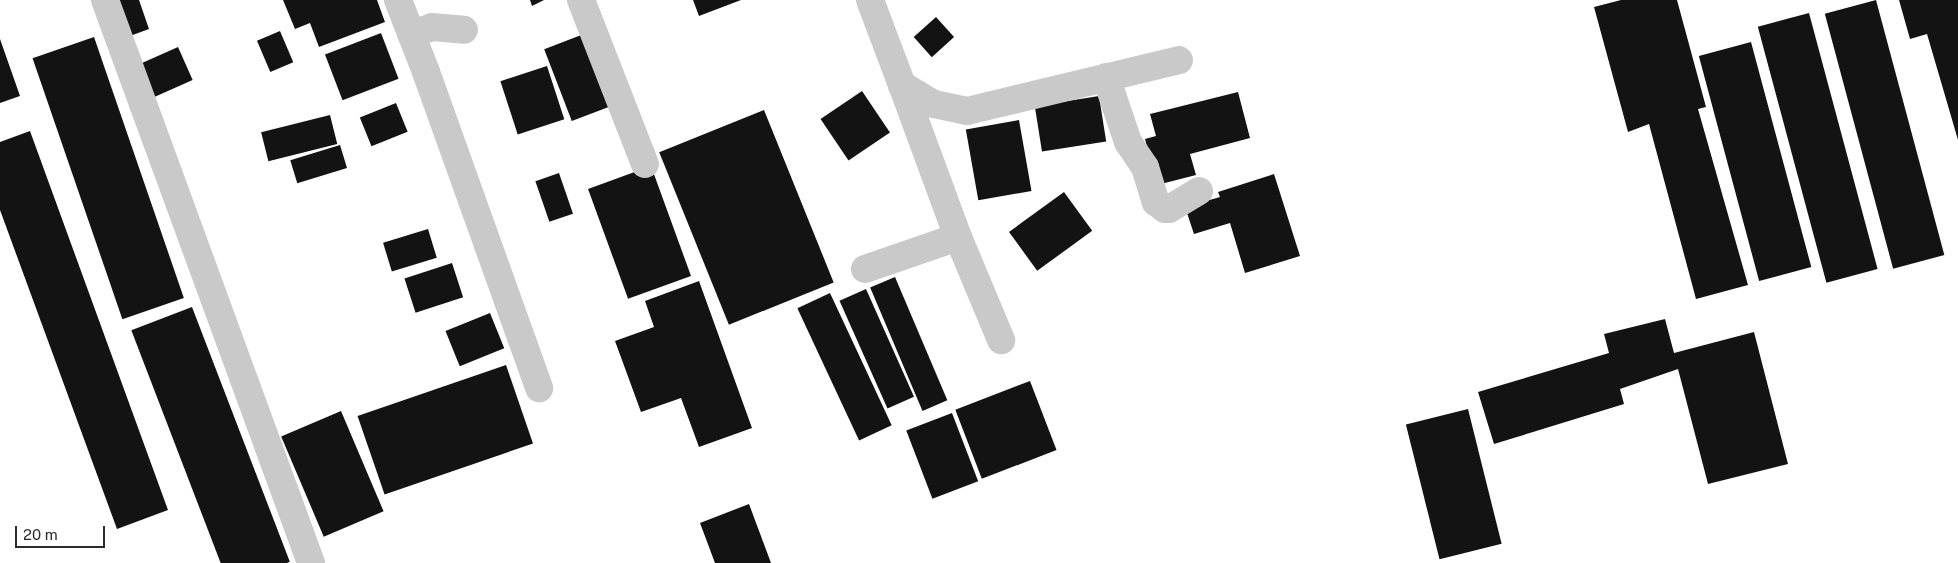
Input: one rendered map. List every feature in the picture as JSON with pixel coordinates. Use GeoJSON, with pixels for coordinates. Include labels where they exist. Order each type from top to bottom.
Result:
{"type":"FeatureCollection","features":[{"type":"Feature","properties":{"kind":"street"},"geometry":{"type":"LineString","coordinates":[[105,0],[311,563]]}},
{"type":"Feature","properties":{"kind":"street"},"geometry":{"type":"LineString","coordinates":[[398,0],[539,388]]}},
{"type":"Feature","properties":{"kind":"street"},"geometry":{"type":"LineString","coordinates":[[581,0],[645,164]]}},
{"type":"Feature","properties":{"kind":"street"},"geometry":{"type":"LineString","coordinates":[[870,0],[958,237],[1001,340]]}},
{"type":"Feature","properties":{"kind":"street"},"geometry":{"type":"LineString","coordinates":[[411,34],[432,27],[464,30]]}},
{"type":"Feature","properties":{"kind":"street"},"geometry":{"type":"LineString","coordinates":[[902,85],[934,104],[967,111],[1179,60]]}},
{"type":"Feature","properties":{"kind":"street"},"geometry":{"type":"LineString","coordinates":[[1106,78],[1128,142],[1145,167],[1156,202],[1165,209],[1170,209],[1198,191]]}},
{"type":"Feature","properties":{"kind":"street"},"geometry":{"type":"LineString","coordinates":[[866,269],[958,237]]}},
{"type":"Feature","properties":{"kind":"building"},"geometry":{"type":"Polygon","coordinates":[[[118,0],[139,0],[149,29],[130,36],[118,0]]]}},
{"type":"Feature","properties":{"kind":"building"},"geometry":{"type":"Polygon","coordinates":[[[283,0],[377,0],[385,22],[319,47],[310,23],[295,29],[283,0]]]}},
{"type":"Feature","properties":{"kind":"building"},"geometry":{"type":"Polygon","coordinates":[[[530,0],[544,0],[532,6],[530,0]]]}},
{"type":"Feature","properties":{"kind":"building"},"geometry":{"type":"Polygon","coordinates":[[[693,0],[741,0],[699,16],[693,0]]]}},
{"type":"Feature","properties":{"kind":"building"},"geometry":{"type":"Polygon","coordinates":[[[1621,0],[1677,0],[1706,107],[1698,109],[1748,285],[1696,299],[1649,124],[1628,132],[1594,7],[1621,0]]]}},
{"type":"Feature","properties":{"kind":"building"},"geometry":{"type":"Polygon","coordinates":[[[1876,0],[1944,255],[1893,269],[1825,14],[1876,0]]]}},
{"type":"Feature","properties":{"kind":"building"},"geometry":{"type":"Polygon","coordinates":[[[1899,0],[1958,0],[1958,140],[1927,34],[1910,39],[1899,0]]]}},
{"type":"Feature","properties":{"kind":"building"},"geometry":{"type":"Polygon","coordinates":[[[1809,13],[1878,269],[1826,283],[1758,27],[1809,13]]]}},
{"type":"Feature","properties":{"kind":"building"},"geometry":{"type":"Polygon","coordinates":[[[936,17],[954,37],[932,57],[914,37],[936,17]]]}},
{"type":"Feature","properties":{"kind":"building"},"geometry":{"type":"Polygon","coordinates":[[[280,31],[293,62],[270,72],[257,41],[280,31]]]}},
{"type":"Feature","properties":{"kind":"building"},"geometry":{"type":"Polygon","coordinates":[[[589,32],[617,104],[572,121],[544,49],[589,32]]]}},
{"type":"Feature","properties":{"kind":"building"},"geometry":{"type":"Polygon","coordinates":[[[381,33],[399,79],[343,100],[325,55],[381,33]]]}},
{"type":"Feature","properties":{"kind":"building"},"geometry":{"type":"Polygon","coordinates":[[[94,37],[184,298],[122,319],[33,58],[94,37]]]}},
{"type":"Feature","properties":{"kind":"building"},"geometry":{"type":"Polygon","coordinates":[[[0,39],[20,96],[0,103],[0,39]]]}},
{"type":"Feature","properties":{"kind":"building"},"geometry":{"type":"Polygon","coordinates":[[[1751,42],[1811,267],[1759,281],[1699,56],[1751,42]]]}},
{"type":"Feature","properties":{"kind":"building"},"geometry":{"type":"Polygon","coordinates":[[[178,47],[193,80],[149,99],[134,67],[178,47]]]}},
{"type":"Feature","properties":{"kind":"building"},"geometry":{"type":"Polygon","coordinates":[[[547,66],[564,119],[518,134],[500,81],[547,66]]]}},
{"type":"Feature","properties":{"kind":"building"},"geometry":{"type":"Polygon","coordinates":[[[862,91],[890,132],[849,160],[821,119],[862,91]]]}},
{"type":"Feature","properties":{"kind":"building"},"geometry":{"type":"Polygon","coordinates":[[[1238,92],[1250,138],[1190,154],[1196,175],[1157,185],[1145,139],[1156,136],[1150,114],[1238,92]]]}},
{"type":"Feature","properties":{"kind":"building"},"geometry":{"type":"Polygon","coordinates":[[[1099,96],[1106,141],[1042,152],[1035,106],[1099,96]]]}},
{"type":"Feature","properties":{"kind":"building"},"geometry":{"type":"Polygon","coordinates":[[[396,103],[408,132],[371,146],[360,118],[396,103]]]}},
{"type":"Feature","properties":{"kind":"building"},"geometry":{"type":"Polygon","coordinates":[[[764,110],[834,282],[729,325],[659,152],[764,110]]]}},
{"type":"Feature","properties":{"kind":"building"},"geometry":{"type":"Polygon","coordinates":[[[330,115],[337,144],[268,161],[261,132],[330,115]]]}},
{"type":"Feature","properties":{"kind":"building"},"geometry":{"type":"Polygon","coordinates":[[[1019,120],[1032,191],[978,200],[966,129],[1019,120]]]}},
{"type":"Feature","properties":{"kind":"building"},"geometry":{"type":"Polygon","coordinates":[[[30,131],[168,510],[117,529],[0,210],[0,142],[30,131]]]}},
{"type":"Feature","properties":{"kind":"building"},"geometry":{"type":"Polygon","coordinates":[[[340,145],[347,168],[297,183],[290,160],[340,145]]]}},
{"type":"Feature","properties":{"kind":"building"},"geometry":{"type":"Polygon","coordinates":[[[651,166],[691,276],[628,299],[588,189],[651,166]]]}},
{"type":"Feature","properties":{"kind":"building"},"geometry":{"type":"Polygon","coordinates":[[[559,173],[573,214],[549,222],[535,181],[559,173]]]}},
{"type":"Feature","properties":{"kind":"building"},"geometry":{"type":"Polygon","coordinates":[[[1274,174],[1300,256],[1245,273],[1230,223],[1194,234],[1185,207],[1220,197],[1218,192],[1274,174]]]}},
{"type":"Feature","properties":{"kind":"building"},"geometry":{"type":"Polygon","coordinates":[[[1064,192],[1092,231],[1037,271],[1009,232],[1064,192]]]}},
{"type":"Feature","properties":{"kind":"building"},"geometry":{"type":"Polygon","coordinates":[[[428,229],[437,258],[392,271],[383,243],[428,229]]]}},
{"type":"Feature","properties":{"kind":"building"},"geometry":{"type":"Polygon","coordinates":[[[452,263],[463,297],[416,313],[404,278],[452,263]]]}},
{"type":"Feature","properties":{"kind":"building"},"geometry":{"type":"Polygon","coordinates":[[[895,277],[947,400],[923,411],[870,288],[895,277]]]}},
{"type":"Feature","properties":{"kind":"building"},"geometry":{"type":"Polygon","coordinates":[[[699,281],[752,428],[699,447],[681,398],[641,412],[615,341],[654,327],[645,301],[699,281]]]}},
{"type":"Feature","properties":{"kind":"building"},"geometry":{"type":"Polygon","coordinates":[[[866,289],[914,397],[888,409],[840,301],[866,289]]]}},
{"type":"Feature","properties":{"kind":"building"},"geometry":{"type":"Polygon","coordinates":[[[830,293],[892,425],[859,441],[797,308],[830,293]]]}},
{"type":"Feature","properties":{"kind":"building"},"geometry":{"type":"Polygon","coordinates":[[[192,307],[290,562],[221,563],[131,330],[192,307]]]}},
{"type":"Feature","properties":{"kind":"building"},"geometry":{"type":"Polygon","coordinates":[[[490,313],[504,348],[460,366],[445,331],[490,313]]]}},
{"type":"Feature","properties":{"kind":"building"},"geometry":{"type":"Polygon","coordinates":[[[1665,319],[1674,353],[1754,332],[1788,464],[1708,484],[1678,369],[1620,389],[1624,404],[1494,444],[1478,392],[1609,353],[1604,334],[1665,319]]]}},
{"type":"Feature","properties":{"kind":"building"},"geometry":{"type":"Polygon","coordinates":[[[506,365],[533,443],[385,495],[358,416],[506,365]]]}},
{"type":"Feature","properties":{"kind":"building"},"geometry":{"type":"Polygon","coordinates":[[[1030,381],[1057,450],[982,479],[955,410],[1030,381]]]}},
{"type":"Feature","properties":{"kind":"building"},"geometry":{"type":"Polygon","coordinates":[[[1468,409],[1502,544],[1440,559],[1406,424],[1468,409]]]}},
{"type":"Feature","properties":{"kind":"building"},"geometry":{"type":"Polygon","coordinates":[[[341,411],[384,511],[324,537],[281,436],[341,411]]]}},
{"type":"Feature","properties":{"kind":"building"},"geometry":{"type":"Polygon","coordinates":[[[952,413],[978,481],[932,499],[906,431],[952,413]]]}},
{"type":"Feature","properties":{"kind":"building"},"geometry":{"type":"Polygon","coordinates":[[[749,504],[771,563],[715,563],[700,523],[749,504]]]}}]}
